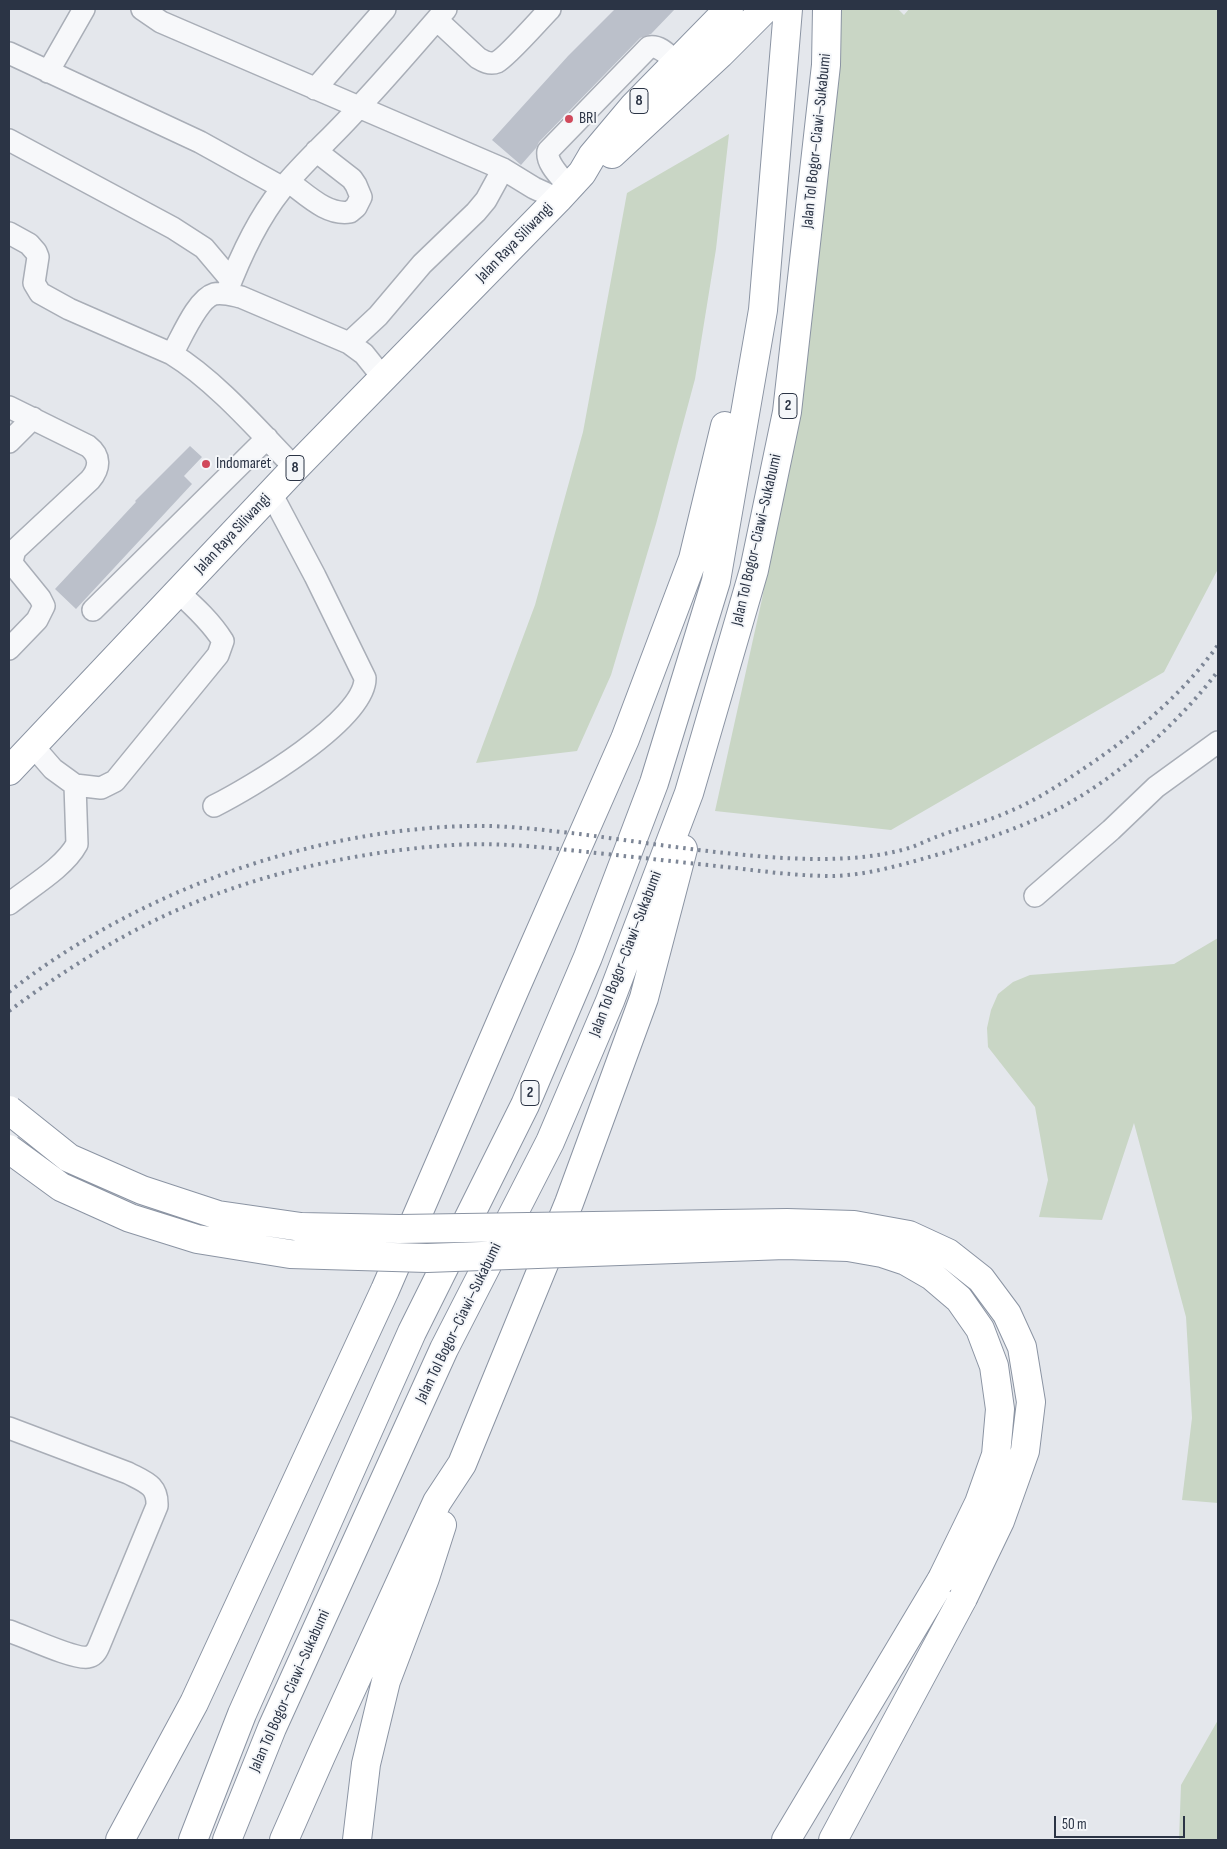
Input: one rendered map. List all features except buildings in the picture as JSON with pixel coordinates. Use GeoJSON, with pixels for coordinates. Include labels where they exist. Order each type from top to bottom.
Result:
{"type":"FeatureCollection","features":[{"type":"Feature","properties":{"kind":"highway","name":"Jalan Raya Siliwangi"},"geometry":{"type":"LineString","coordinates":[[570,186],[632,136],[711,45],[729,9]]}},
{"type":"Feature","properties":{"kind":"highway","name":"Jalan Raya Siliwangi"},"geometry":{"type":"LineString","coordinates":[[10,772],[271,493],[570,186],[615,128],[676,62],[711,45],[765,9]]}},
{"type":"Feature","properties":{"kind":"highway","name":"Jalan Tol Bogor–Ciawi–Sukabumi"},"geometry":{"type":"LineString","coordinates":[[193,1840],[242,1714],[408,1341],[525,1105],[588,957],[651,792],[716,581],[763,310],[788,9]]}},
{"type":"Feature","properties":{"kind":"highway","name":"Jalan Tol Bogor–Ciawi–Sukabumi"},"geometry":{"type":"LineString","coordinates":[[227,1840],[272,1728],[444,1349],[550,1142],[610,1001],[689,793],[754,570],[787,412],[826,65],[827,9]]}},
{"type":"Feature","properties":{"kind":"highway"},"geometry":{"type":"LineString","coordinates":[[126,1834],[194,1704],[385,1290],[625,739],[693,559],[728,413],[737,352],[744,334],[763,310]]}},
{"type":"Feature","properties":{"kind":"highway"},"geometry":{"type":"LineString","coordinates":[[358,1840],[366,1764],[386,1682],[425,1578],[458,1482],[462,1464],[569,1203],[644,998],[684,846],[689,793]]}},
{"type":"Feature","properties":{"kind":"highway"},"geometry":{"type":"LineString","coordinates":[[9,1110],[69,1158],[142,1190],[218,1215],[320,1228],[399,1229],[788,1223],[854,1225],[909,1235],[948,1253],[981,1280],[1007,1314],[1022,1347],[1031,1402],[1025,1451],[1000,1521],[963,1598],[833,1840]]}},
{"type":"Feature","properties":{"kind":"highway"},"geometry":{"type":"LineString","coordinates":[[9,1149],[61,1188],[130,1218],[197,1239],[290,1254],[426,1258],[785,1245],[848,1247],[882,1253],[906,1261],[932,1276],[959,1300],[980,1329],[994,1366],[1000,1409],[996,1455],[978,1503],[942,1579],[786,1840]]}},
{"type":"Feature","properties":{"kind":"highway"},"geometry":{"type":"LineString","coordinates":[[284,1840],[437,1502],[462,1464]]}},
{"type":"Feature","properties":{"kind":"street"},"geometry":{"type":"LineString","coordinates":[[48,72],[84,9]]}},
{"type":"Feature","properties":{"kind":"street"},"geometry":{"type":"LineString","coordinates":[[315,89],[385,9]]}},
{"type":"Feature","properties":{"kind":"street"},"geometry":{"type":"LineString","coordinates":[[172,354],[195,312],[206,298],[228,287],[258,224],[286,185],[316,151],[359,108],[441,14],[478,58],[491,63],[497,62],[506,55],[550,9]]}},
{"type":"Feature","properties":{"kind":"street"},"geometry":{"type":"LineString","coordinates":[[150,11],[161,22],[503,169],[534,188],[570,186]]}},
{"type":"Feature","properties":{"kind":"street"},"geometry":{"type":"LineString","coordinates":[[570,186],[550,164],[548,151],[649,47],[660,48],[676,62]]}},
{"type":"Feature","properties":{"kind":"street"},"geometry":{"type":"LineString","coordinates":[[9,53],[206,145],[335,212],[350,212],[356,207],[361,197],[356,185],[316,151]]}},
{"type":"Feature","properties":{"kind":"street"},"geometry":{"type":"LineString","coordinates":[[9,140],[173,228],[204,248],[228,287],[241,297],[349,343],[364,354],[384,378]]}},
{"type":"Feature","properties":{"kind":"street"},"geometry":{"type":"LineString","coordinates":[[349,343],[378,316],[422,264],[476,212],[486,200],[503,169]]}},
{"type":"Feature","properties":{"kind":"street"},"geometry":{"type":"LineString","coordinates":[[9,233],[29,244],[36,252],[38,257],[34,283],[40,293],[69,309],[172,354],[193,368],[295,468]]}},
{"type":"Feature","properties":{"kind":"street"},"geometry":{"type":"LineString","coordinates":[[9,407],[88,446],[96,454],[98,464],[95,475],[15,550],[12,562],[14,566],[40,598],[44,606],[37,620],[9,649]]}},
{"type":"Feature","properties":{"kind":"street"},"geometry":{"type":"LineString","coordinates":[[9,442],[33,418]]}},
{"type":"Feature","properties":{"kind":"street"},"geometry":{"type":"LineString","coordinates":[[93,610],[266,438]]}},
{"type":"Feature","properties":{"kind":"street"},"geometry":{"type":"LineString","coordinates":[[214,806],[286,762],[335,727],[354,706],[365,684],[364,678],[316,576],[271,493]]}},
{"type":"Feature","properties":{"kind":"street"},"geometry":{"type":"LineString","coordinates":[[33,746],[53,769],[75,785],[101,788],[115,781],[218,655],[222,641],[216,630],[178,592]]}},
{"type":"Feature","properties":{"kind":"street"},"geometry":{"type":"LineString","coordinates":[[1035,896],[1111,830],[1156,787],[1218,742]]}},
{"type":"Feature","properties":{"kind":"street"},"geometry":{"type":"LineString","coordinates":[[9,904],[73,852],[77,844],[75,785]]}},
{"type":"Feature","properties":{"kind":"street"},"geometry":{"type":"LineString","coordinates":[[9,1428],[128,1473],[142,1480],[155,1490],[157,1500],[157,1506],[99,1646],[93,1656],[88,1658],[76,1656],[9,1631]]}},
{"type":"Feature","properties":{"kind":"green space"},"geometry":{"type":"Polygon","coordinates":[[[839,9],[898,9],[904,15],[909,9],[1218,9],[1218,569],[1164,672],[891,830],[715,811],[762,599],[793,428],[822,231],[837,69],[839,9]]]}},
{"type":"Feature","properties":{"kind":"green space"},"geometry":{"type":"Polygon","coordinates":[[[729,134],[716,249],[695,379],[656,524],[611,675],[577,751],[476,763],[535,605],[583,432],[627,193],[729,134]]]}},
{"type":"Feature","properties":{"kind":"green space"},"geometry":{"type":"Polygon","coordinates":[[[1218,938],[1218,1503],[1182,1500],[1192,1418],[1186,1317],[1134,1123],[1102,1220],[1039,1217],[1048,1180],[1035,1107],[988,1047],[987,1028],[991,1010],[998,994],[1013,982],[1030,975],[1174,964],[1218,938]]]}},
{"type":"Feature","properties":{"kind":"green space"},"geometry":{"type":"Polygon","coordinates":[[[1218,1720],[1218,1840],[1179,1840],[1181,1785],[1218,1720]]]}},
{"type":"Feature","properties":{"kind":"railway"},"geometry":{"type":"LineString","coordinates":[[9,992],[58,957],[111,925],[167,897],[225,873],[285,854],[346,840],[407,830],[468,826],[510,827],[708,851],[784,858],[863,857],[909,848],[1018,808],[1074,775],[1121,742],[1156,713],[1189,681],[1218,645]]}},
{"type":"Feature","properties":{"kind":"railway"},"geometry":{"type":"LineString","coordinates":[[9,1011],[93,954],[138,929],[184,907],[216,894],[282,873],[384,852],[453,845],[507,845],[561,849],[784,874],[833,876],[875,871],[916,861],[1017,827],[1046,815],[1082,796],[1146,748],[1185,710],[1218,671]]}},
{"type":"Feature","properties":{"kind":"place","name":"BRI"},"geometry":{"type":"Point","coordinates":[569,119]}},
{"type":"Feature","properties":{"kind":"place","name":"Indomaret"},"geometry":{"type":"Point","coordinates":[206,464]}}]}
